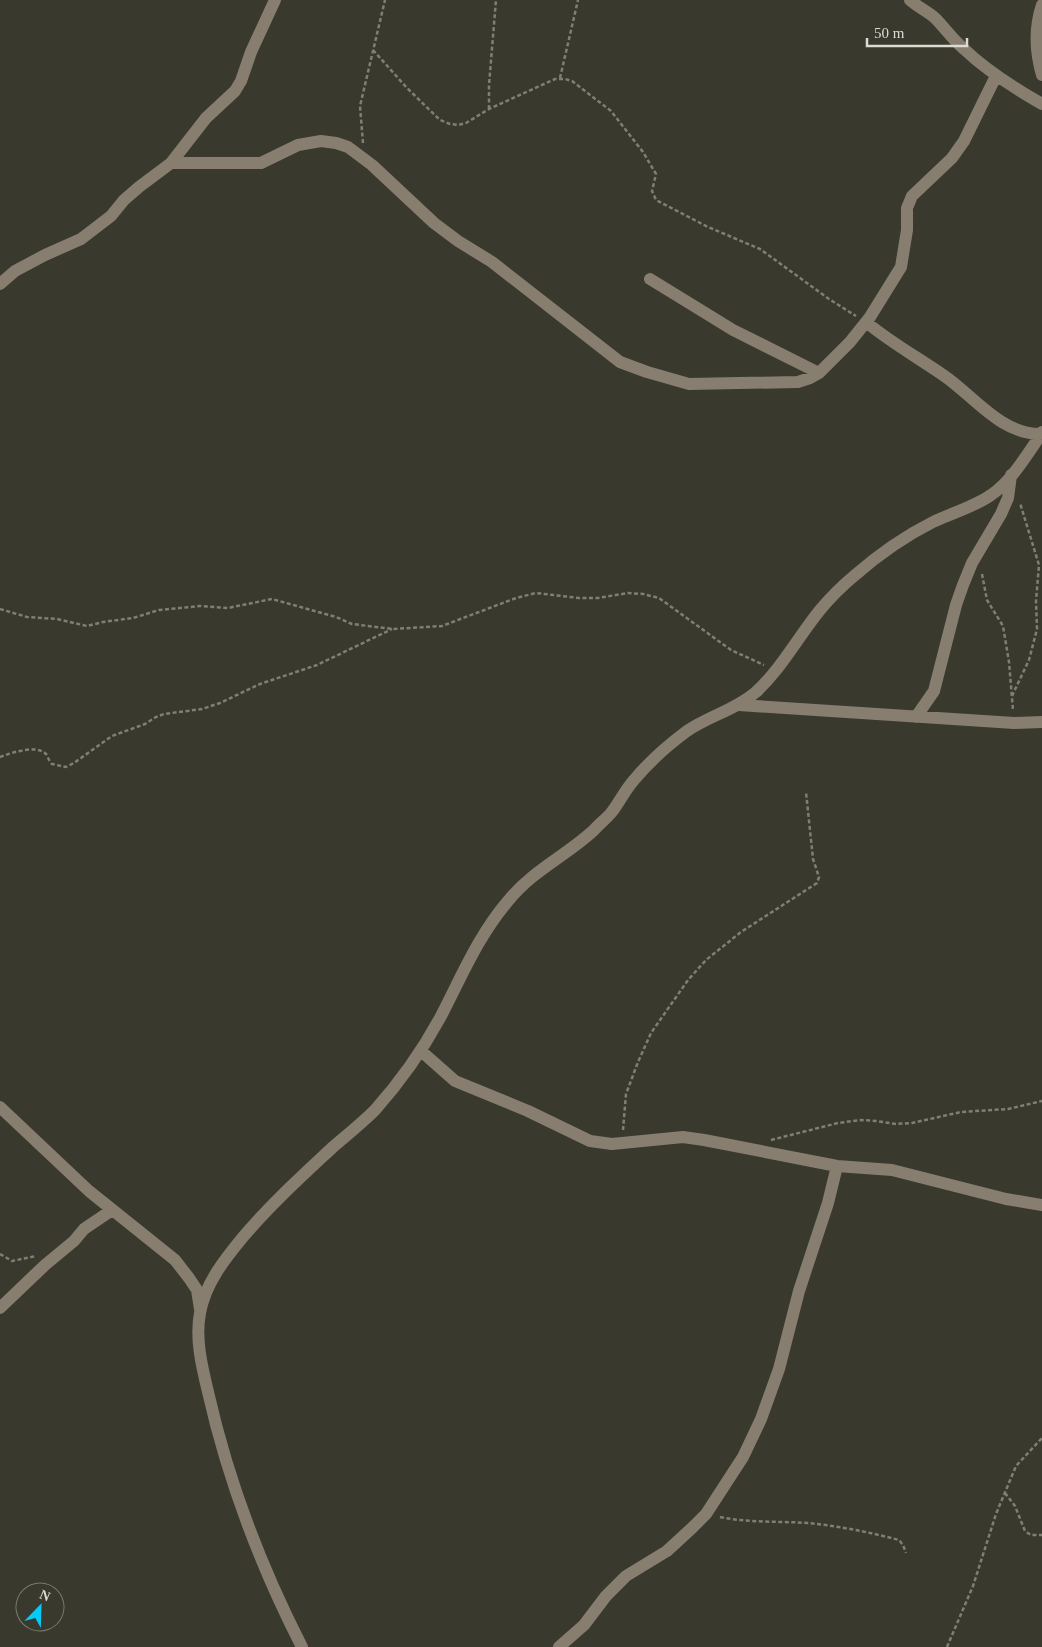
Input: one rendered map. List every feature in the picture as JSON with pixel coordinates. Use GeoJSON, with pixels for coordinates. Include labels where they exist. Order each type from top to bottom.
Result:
{"type":"FeatureCollection","features":[{"type":"Feature","properties":{"kind":"street"},"geometry":{"type":"LineString","coordinates":[[0,284],[44,254],[81,239],[112,216],[124,200],[171,163],[206,118],[235,91],[275,0]]}},
{"type":"Feature","properties":{"kind":"street"},"geometry":{"type":"LineString","coordinates":[[910,0],[921,10],[933,16],[962,48],[996,76],[1042,104]]}},
{"type":"Feature","properties":{"kind":"street"},"geometry":{"type":"LineString","coordinates":[[1042,5],[1036,28],[1038,60],[1042,75]]}},
{"type":"Feature","properties":{"kind":"street"},"geometry":{"type":"LineString","coordinates":[[171,163],[261,163],[298,145],[322,141],[336,143],[348,148],[372,165],[434,223],[458,241],[492,262],[620,362],[690,384],[798,382],[819,373],[850,342],[866,322],[901,266],[907,208],[912,196],[952,158],[964,141],[996,76]]}},
{"type":"Feature","properties":{"kind":"street"},"geometry":{"type":"LineString","coordinates":[[650,279],[732,330],[819,373]]}},
{"type":"Feature","properties":{"kind":"street"},"geometry":{"type":"LineString","coordinates":[[866,322],[886,339],[944,376],[1004,423],[1023,433],[1042,433]]}},
{"type":"Feature","properties":{"kind":"street"},"geometry":{"type":"LineString","coordinates":[[302,1647],[260,1556],[224,1455],[206,1383],[199,1345],[198,1325],[200,1309],[213,1277],[239,1241],[268,1208],[374,1111],[420,1051],[440,1018],[476,946],[493,919],[510,898],[537,871],[590,834],[612,812],[633,781],[674,741],[704,720],[739,705],[755,692],[776,670],[820,610],[862,568],[932,522],[992,495],[1042,433]]}},
{"type":"Feature","properties":{"kind":"street"},"geometry":{"type":"LineString","coordinates":[[916,717],[934,692],[956,605],[963,585],[972,563],[1001,514],[1008,498],[1010,475]]}},
{"type":"Feature","properties":{"kind":"street"},"geometry":{"type":"LineString","coordinates":[[934,692],[941,718]]}},
{"type":"Feature","properties":{"kind":"street"},"geometry":{"type":"LineString","coordinates":[[739,705],[1014,723],[1042,722]]}},
{"type":"Feature","properties":{"kind":"street"},"geometry":{"type":"LineString","coordinates":[[420,1051],[455,1081],[535,1114],[590,1141],[602,1144],[683,1137],[742,1146],[837,1166],[892,1170],[1006,1199],[1042,1205]]}},
{"type":"Feature","properties":{"kind":"street"},"geometry":{"type":"LineString","coordinates":[[0,1107],[68,1172],[174,1260],[197,1290],[200,1309]]}},
{"type":"Feature","properties":{"kind":"street"},"geometry":{"type":"LineString","coordinates":[[559,1647],[584,1625],[606,1596],[626,1576],[667,1551],[706,1514],[743,1457],[761,1419],[779,1369],[799,1291],[828,1203],[837,1166]]}},
{"type":"Feature","properties":{"kind":"street"},"geometry":{"type":"LineString","coordinates":[[0,1308],[74,1242],[84,1229],[112,1210]]}},
{"type":"Feature","properties":{"kind":"path"},"geometry":{"type":"LineString","coordinates":[[364,145],[360,126],[360,106],[385,0]]}},
{"type":"Feature","properties":{"kind":"path"},"geometry":{"type":"LineString","coordinates":[[490,109],[489,85],[496,0]]}},
{"type":"Feature","properties":{"kind":"path"},"geometry":{"type":"LineString","coordinates":[[560,78],[578,0]]}},
{"type":"Feature","properties":{"kind":"path"},"geometry":{"type":"LineString","coordinates":[[373,50],[407,88],[440,120],[450,124],[466,123],[490,109],[555,79],[560,78],[572,82],[598,100],[621,122],[644,152],[656,174],[652,191],[656,200],[708,227],[760,249],[829,299],[866,322]]}},
{"type":"Feature","properties":{"kind":"path"},"geometry":{"type":"LineString","coordinates":[[1012,696],[1029,660],[1037,629],[1036,601],[1039,565],[1019,501]]}},
{"type":"Feature","properties":{"kind":"path"},"geometry":{"type":"LineString","coordinates":[[981,570],[987,600],[1004,627],[1014,723]]}},
{"type":"Feature","properties":{"kind":"path"},"geometry":{"type":"LineString","coordinates":[[0,609],[26,618],[57,619],[87,626],[133,618],[158,610],[200,606],[228,608],[272,599],[352,624],[393,629],[442,626],[471,617],[516,598],[536,593],[589,598],[628,593],[643,594],[659,598],[731,650],[776,670]]}},
{"type":"Feature","properties":{"kind":"path"},"geometry":{"type":"LineString","coordinates":[[0,757],[19,751],[31,750],[46,754],[52,764],[66,767],[112,736],[145,724],[156,717],[164,714],[202,709],[220,703],[260,684],[317,665],[393,629]]}},
{"type":"Feature","properties":{"kind":"path"},"geometry":{"type":"LineString","coordinates":[[623,1142],[626,1094],[630,1080],[651,1032],[688,980],[706,960],[740,932],[817,883],[819,878],[813,859],[806,792]]}},
{"type":"Feature","properties":{"kind":"path"},"geometry":{"type":"LineString","coordinates":[[770,1140],[838,1123],[861,1120],[896,1124],[912,1123],[961,1112],[1008,1109],[1042,1101]]}},
{"type":"Feature","properties":{"kind":"path"},"geometry":{"type":"LineString","coordinates":[[0,1254],[12,1261],[42,1255],[55,1258]]}},
{"type":"Feature","properties":{"kind":"path"},"geometry":{"type":"LineString","coordinates":[[947,1647],[973,1586],[996,1514],[1016,1466],[1042,1438]]}},
{"type":"Feature","properties":{"kind":"path"},"geometry":{"type":"LineString","coordinates":[[1005,1493],[1015,1506],[1025,1531],[1031,1535],[1042,1536]]}},
{"type":"Feature","properties":{"kind":"path"},"geometry":{"type":"LineString","coordinates":[[706,1514],[736,1520],[808,1524],[862,1531],[899,1540],[906,1553]]}}]}
